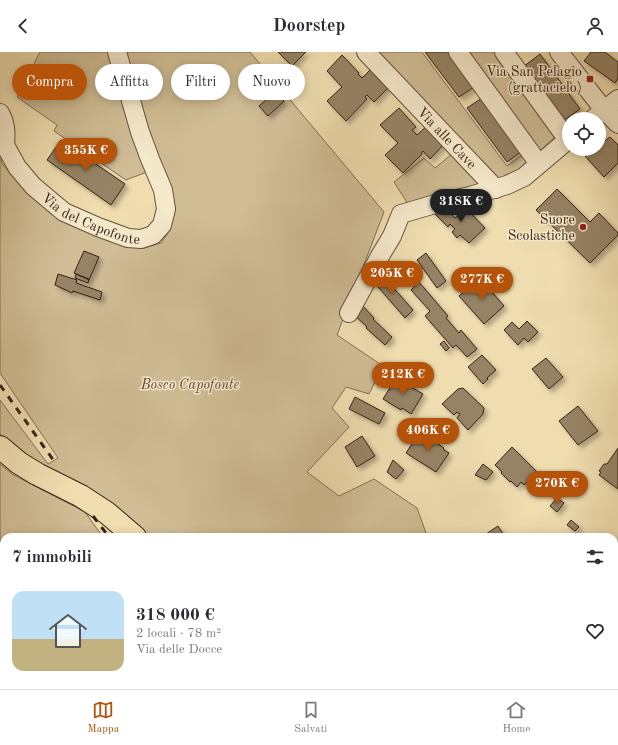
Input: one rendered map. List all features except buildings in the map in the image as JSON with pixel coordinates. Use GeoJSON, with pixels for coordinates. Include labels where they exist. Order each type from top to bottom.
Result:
{"type":"FeatureCollection","features":[{"type":"Feature","properties":{"kind":"main road"},"geometry":{"type":"LineString","coordinates":[[0,447],[19,463],[37,474],[81,496],[107,512],[131,533]]}},
{"type":"Feature","properties":{"kind":"street","name":"Via del Capofonte"},"geometry":{"type":"LineString","coordinates":[[0,113],[4,120],[6,132],[2,142],[17,167],[33,186],[64,212],[98,228],[128,238],[141,238],[153,235],[162,225],[166,209],[163,190],[140,132],[117,52]]}},
{"type":"Feature","properties":{"kind":"street","name":"Via alle Cave"},"geometry":{"type":"LineString","coordinates":[[366,52],[496,189]]}},
{"type":"Feature","properties":{"kind":"street"},"geometry":{"type":"LineString","coordinates":[[458,52],[539,164]]}},
{"type":"Feature","properties":{"kind":"street"},"geometry":{"type":"LineString","coordinates":[[504,52],[562,132]]}},
{"type":"Feature","properties":{"kind":"street"},"geometry":{"type":"LineString","coordinates":[[559,52],[596,112]]}},
{"type":"Feature","properties":{"kind":"street"},"geometry":{"type":"LineString","coordinates":[[602,112],[618,100]]}},
{"type":"Feature","properties":{"kind":"street"},"geometry":{"type":"LineString","coordinates":[[606,119],[618,124]]}},
{"type":"Feature","properties":{"kind":"street"},"geometry":{"type":"LineString","coordinates":[[349,313],[392,236],[401,214],[507,185],[524,177],[562,145]]}},
{"type":"Feature","properties":{"kind":"green space"},"geometry":{"type":"Polygon","coordinates":[[[40,52],[109,52],[113,64],[95,64],[95,100],[124,100],[147,172],[126,180],[54,131],[57,125],[21,100],[87,100],[87,64],[34,64],[40,52]]]}},
{"type":"Feature","properties":{"kind":"green space","name":"Bosco Capofonte"},"geometry":{"type":"Polygon","coordinates":[[[125,52],[250,52],[260,64],[238,64],[238,100],[290,100],[384,212],[337,335],[383,366],[369,394],[346,387],[332,408],[349,427],[307,472],[339,496],[374,479],[417,508],[426,533],[144,533],[136,525],[38,464],[0,434],[0,400],[48,464],[58,458],[0,373],[0,158],[3,165],[34,199],[59,220],[129,245],[144,248],[161,243],[170,230],[172,212],[138,100],[163,100],[163,64],[128,64],[125,52]]]}},
{"type":"Feature","properties":{"kind":"green space"},"geometry":{"type":"Polygon","coordinates":[[[375,52],[422,52],[507,166],[526,152],[534,163],[498,182],[375,52]]]}},
{"type":"Feature","properties":{"kind":"green space"},"geometry":{"type":"Polygon","coordinates":[[[467,52],[496,52],[557,135],[540,151],[467,52]]]}},
{"type":"Feature","properties":{"kind":"green space"},"geometry":{"type":"Polygon","coordinates":[[[453,153],[484,186],[408,204],[394,182],[424,158],[435,168],[453,153]]]}},
{"type":"Feature","properties":{"kind":"green space"},"geometry":{"type":"Polygon","coordinates":[[[0,464],[12,474],[85,512],[100,533],[0,533],[0,464]]]}},
{"type":"Feature","properties":{"kind":"railway"},"geometry":{"type":"LineString","coordinates":[[0,385],[54,461]]}},
{"type":"Feature","properties":{"kind":"railway"},"geometry":{"type":"LineString","coordinates":[[93,516],[106,533]]}},
{"type":"Feature","properties":{"kind":"place","name":"Via San Pelagio (grattacielo)"},"geometry":{"type":"Point","coordinates":[590,79]}},
{"type":"Feature","properties":{"kind":"place","name":"Suore Scolastiche"},"geometry":{"type":"Point","coordinates":[583,227]}}]}
